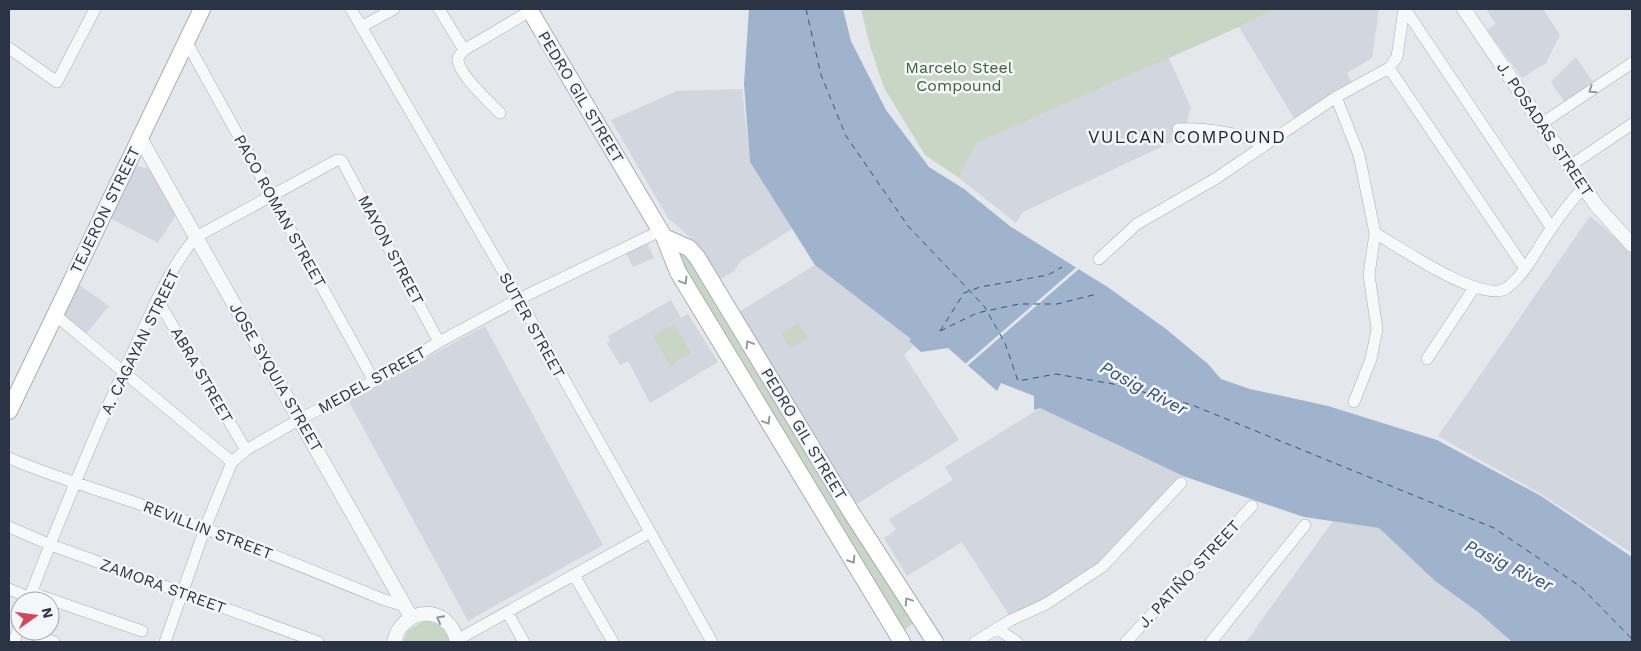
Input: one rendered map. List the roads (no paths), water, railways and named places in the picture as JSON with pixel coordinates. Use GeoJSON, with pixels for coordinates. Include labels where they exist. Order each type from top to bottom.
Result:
{"type":"FeatureCollection","features":[{"type":"Feature","properties":{"kind":"main road","name":"TEJERON STREET"},"geometry":{"type":"LineString","coordinates":[[9,411],[202,9]]}},
{"type":"Feature","properties":{"kind":"main road","name":"PEDRO GIL STREET"},"geometry":{"type":"LineString","coordinates":[[529,10],[662,234],[678,272],[902,642]]}},
{"type":"Feature","properties":{"kind":"main road","name":"PEDRO GIL STREET"},"geometry":{"type":"LineString","coordinates":[[662,234],[689,248],[697,257],[847,505],[934,642]]}},
{"type":"Feature","properties":{"kind":"street"},"geometry":{"type":"LineString","coordinates":[[9,48],[57,82],[95,9]]}},
{"type":"Feature","properties":{"kind":"street","name":"SUTER STREET"},"geometry":{"type":"LineString","coordinates":[[351,9],[519,300],[712,642]]}},
{"type":"Feature","properties":{"kind":"street"},"geometry":{"type":"LineString","coordinates":[[361,27],[394,9]]}},
{"type":"Feature","properties":{"kind":"street"},"geometry":{"type":"LineString","coordinates":[[439,9],[464,50]]}},
{"type":"Feature","properties":{"kind":"street"},"geometry":{"type":"LineString","coordinates":[[1099,260],[1137,224],[1215,179],[1336,97],[1389,68],[1396,58],[1404,9]]}},
{"type":"Feature","properties":{"kind":"street"},"geometry":{"type":"LineString","coordinates":[[1404,9],[1551,228]]}},
{"type":"Feature","properties":{"kind":"street","name":"J. POSADAS STREET"},"geometry":{"type":"LineString","coordinates":[[1464,9],[1596,205],[1632,245]]}},
{"type":"Feature","properties":{"kind":"street"},"geometry":{"type":"LineString","coordinates":[[500,113],[479,92],[458,65],[458,58],[464,50],[529,10]]}},
{"type":"Feature","properties":{"kind":"street","name":"PACO ROMAN STREET"},"geometry":{"type":"LineString","coordinates":[[186,42],[374,381]]}},
{"type":"Feature","properties":{"kind":"street"},"geometry":{"type":"LineString","coordinates":[[1541,124],[1632,63]]}},
{"type":"Feature","properties":{"kind":"street"},"geometry":{"type":"LineString","coordinates":[[1389,68],[1524,269]]}},
{"type":"Feature","properties":{"kind":"street"},"geometry":{"type":"LineString","coordinates":[[1336,97],[1359,154],[1375,232],[1369,275],[1377,329],[1371,359],[1354,402]]}},
{"type":"Feature","properties":{"kind":"street"},"geometry":{"type":"LineString","coordinates":[[1570,166],[1632,124]]}},
{"type":"Feature","properties":{"kind":"street"},"geometry":{"type":"LineString","coordinates":[[1178,129],[1239,136],[1254,140],[1263,146]]}},
{"type":"Feature","properties":{"kind":"street","name":"JOSE SYQUIA STREET"},"geometry":{"type":"LineString","coordinates":[[140,138],[408,611]]}},
{"type":"Feature","properties":{"kind":"street","name":"A. CAGAYAN STREET"},"geometry":{"type":"LineString","coordinates":[[32,591],[76,481],[124,370],[157,299],[187,248],[196,237],[339,160]]}},
{"type":"Feature","properties":{"kind":"street","name":"MAYON STREET"},"geometry":{"type":"LineString","coordinates":[[339,160],[343,162],[348,171],[439,342]]}},
{"type":"Feature","properties":{"kind":"street"},"geometry":{"type":"LineString","coordinates":[[1375,232],[1442,272],[1474,288],[1487,291],[1507,289],[1524,269],[1551,228],[1584,187]]}},
{"type":"Feature","properties":{"kind":"street","name":"MEDEL STREET"},"geometry":{"type":"LineString","coordinates":[[168,641],[182,593],[205,528],[232,462],[246,450],[300,419],[374,381],[439,342],[519,300],[662,234]]}},
{"type":"Feature","properties":{"kind":"street"},"geometry":{"type":"LineString","coordinates":[[1427,359],[1474,288]]}},
{"type":"Feature","properties":{"kind":"street","name":"ABRA STREET"},"geometry":{"type":"LineString","coordinates":[[157,299],[246,450]]}},
{"type":"Feature","properties":{"kind":"street"},"geometry":{"type":"LineString","coordinates":[[54,314],[124,370],[232,462]]}},
{"type":"Feature","properties":{"kind":"street","name":"REVILLIN STREET"},"geometry":{"type":"LineString","coordinates":[[9,458],[38,470],[76,481],[205,528],[408,611]]}},
{"type":"Feature","properties":{"kind":"street"},"geometry":{"type":"LineString","coordinates":[[975,642],[987,634],[999,630],[1011,620],[1046,604],[1102,567],[1181,483]]}},
{"type":"Feature","properties":{"kind":"street","name":"J. PATIÑO STREET"},"geometry":{"type":"LineString","coordinates":[[1126,642],[1252,506]]}},
{"type":"Feature","properties":{"kind":"street"},"geometry":{"type":"LineString","coordinates":[[1211,642],[1305,525]]}},
{"type":"Feature","properties":{"kind":"street","name":"ZAMORA STREET"},"geometry":{"type":"LineString","coordinates":[[9,526],[51,544],[318,642]]}},
{"type":"Feature","properties":{"kind":"street"},"geometry":{"type":"LineString","coordinates":[[394,642],[408,611],[440,617],[454,630],[457,641],[649,533]]}},
{"type":"Feature","properties":{"kind":"street"},"geometry":{"type":"LineString","coordinates":[[574,575],[613,642]]}},
{"type":"Feature","properties":{"kind":"street"},"geometry":{"type":"LineString","coordinates":[[60,606],[142,631]]}},
{"type":"Feature","properties":{"kind":"street"},"geometry":{"type":"LineString","coordinates":[[507,612],[524,642]]}},
{"type":"Feature","properties":{"kind":"street"},"geometry":{"type":"LineString","coordinates":[[999,630],[1017,642]]}},
{"type":"Feature","properties":{"kind":"water","name":"Pasig River"},"geometry":{"type":"Polygon","coordinates":[[[749,9],[843,9],[851,41],[886,110],[929,167],[964,189],[1011,227],[1109,288],[1166,329],[1208,364],[1221,379],[1250,389],[1328,406],[1437,440],[1541,496],[1632,557],[1632,642],[1512,642],[1478,612],[1435,581],[1379,528],[1304,517],[1183,476],[1040,408],[1034,410],[1034,396],[1001,383],[997,391],[948,348],[921,352],[909,341],[911,339],[815,265],[750,162],[744,84],[749,9]]]}},
{"type":"Feature","properties":{"kind":"district","name":"VULCAN COMPOUND"},"geometry":{"type":"Point","coordinates":[1187,136]}},
{"type":"Feature","properties":{"kind":"park label","name":"Marcelo Steel Compound"},"geometry":{"type":"Point","coordinates":[959,76]}}]}
